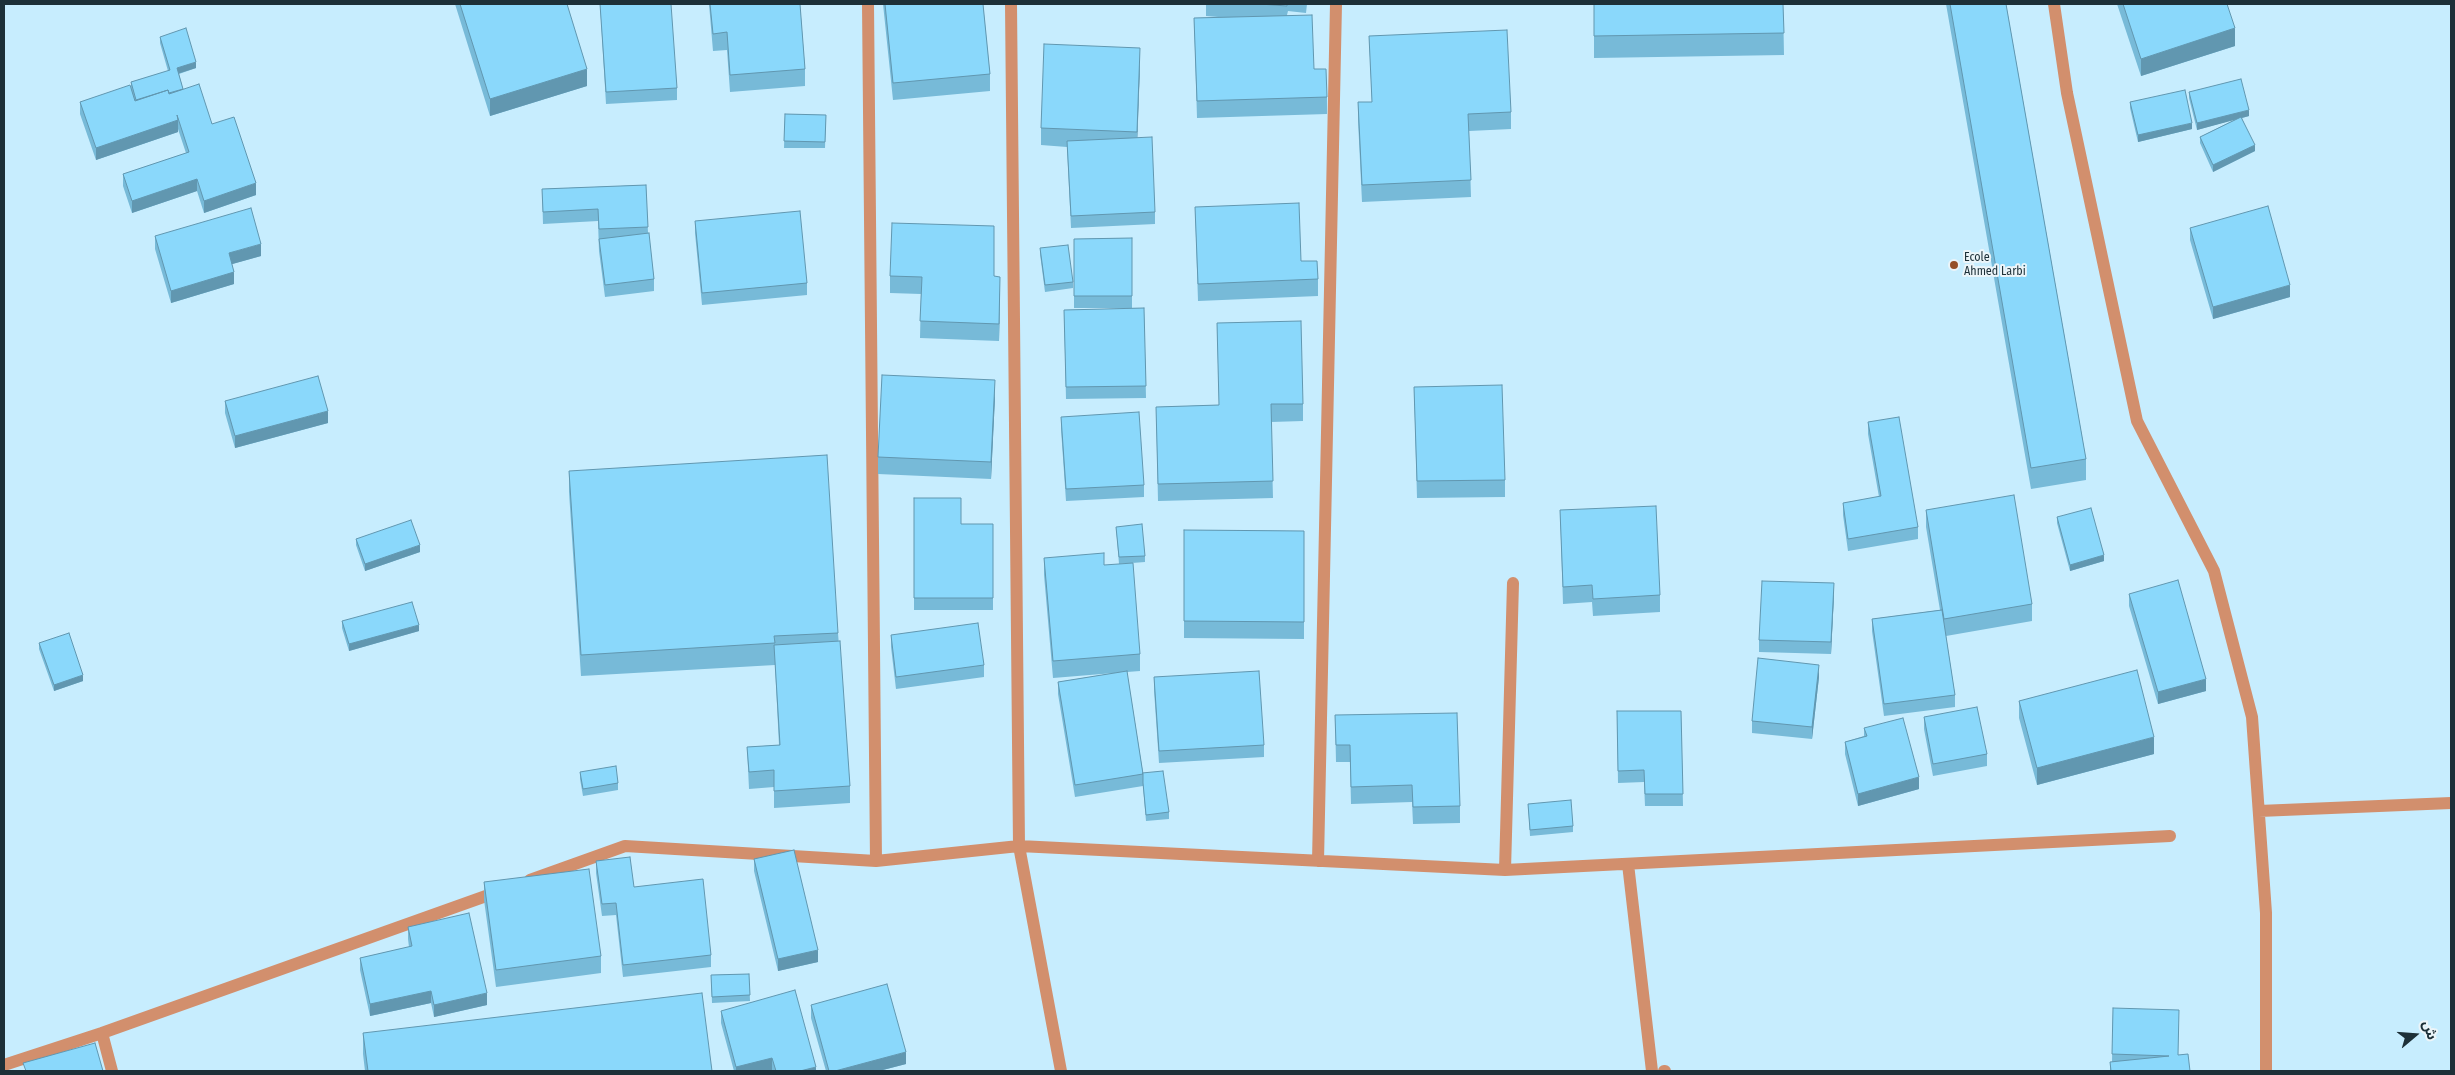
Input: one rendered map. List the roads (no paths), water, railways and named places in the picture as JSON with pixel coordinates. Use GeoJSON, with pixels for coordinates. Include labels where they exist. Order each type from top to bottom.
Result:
{"type":"FeatureCollection","features":[{"type":"Feature","properties":{"kind":"street"},"geometry":{"type":"LineString","coordinates":[[868,4],[876,861]]}},
{"type":"Feature","properties":{"kind":"street"},"geometry":{"type":"LineString","coordinates":[[1011,4],[1019,846],[1061,1071]]}},
{"type":"Feature","properties":{"kind":"street"},"geometry":{"type":"LineString","coordinates":[[1318,861],[1336,4]]}},
{"type":"Feature","properties":{"kind":"street"},"geometry":{"type":"LineString","coordinates":[[2054,4],[2068,93],[2138,421],[2214,571],[2252,717],[2266,913],[2266,1071]]}},
{"type":"Feature","properties":{"kind":"street"},"geometry":{"type":"LineString","coordinates":[[1505,870],[1512,583]]}},
{"type":"Feature","properties":{"kind":"street"},"geometry":{"type":"LineString","coordinates":[[2259,811],[2451,803]]}},
{"type":"Feature","properties":{"kind":"street"},"geometry":{"type":"LineString","coordinates":[[4,1065],[102,1033],[625,846],[876,861],[1019,846],[1505,870],[2170,836]]}},
{"type":"Feature","properties":{"kind":"street"},"geometry":{"type":"LineString","coordinates":[[1628,864],[1652,1071]]}},
{"type":"Feature","properties":{"kind":"street"},"geometry":{"type":"LineString","coordinates":[[102,1033],[112,1071]]}},
{"type":"Feature","properties":{"kind":"place","name":"Ecole Ahmed Larbi"},"geometry":{"type":"Point","coordinates":[1954,265]}}]}
